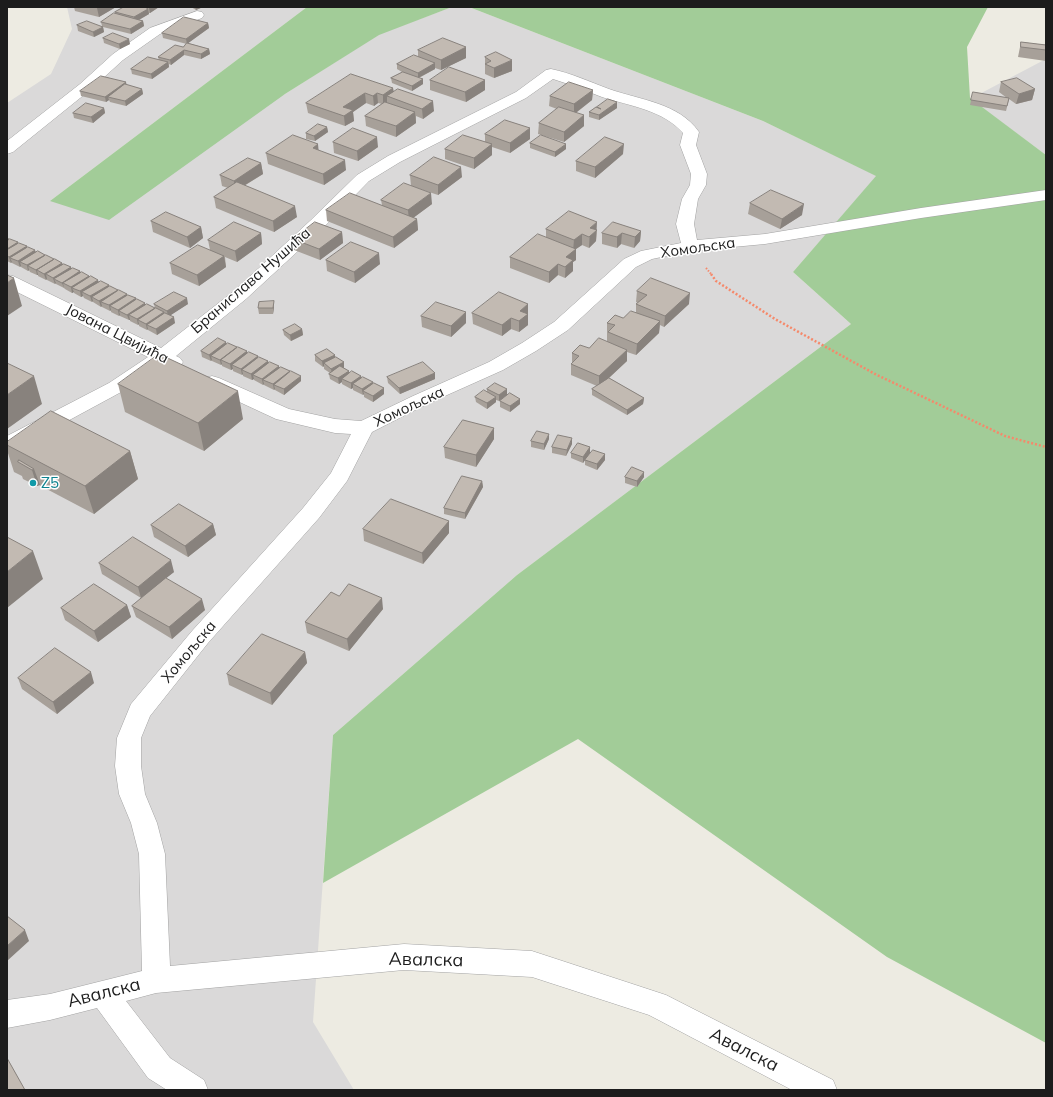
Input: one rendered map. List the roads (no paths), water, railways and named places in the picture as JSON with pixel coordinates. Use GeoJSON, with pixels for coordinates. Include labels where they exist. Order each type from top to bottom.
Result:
{"type":"FeatureCollection","features":[{"type":"Feature","properties":{"kind":"street"},"geometry":{"type":"LineString","coordinates":[[7,150],[37,124],[85,87],[118,57],[155,31],[197,14]]}},
{"type":"Feature","properties":{"kind":"street","name":"Бранислава Нушића"},"geometry":{"type":"LineString","coordinates":[[7,445],[116,387],[162,357],[240,295],[317,224],[363,178],[394,159],[521,95],[551,73],[606,93],[653,107],[673,116],[687,126],[691,132],[688,145],[699,174],[698,185],[690,199],[686,224],[690,246]]}},
{"type":"Feature","properties":{"kind":"street","name":"Хомољска"},"geometry":{"type":"LineString","coordinates":[[156,980],[152,854],[144,823],[132,794],[128,766],[129,738],[140,711],[200,637],[311,513],[340,476],[364,428],[420,400],[466,381],[529,347],[561,326],[630,263],[647,256],[690,246],[765,239],[921,213],[1046,195]]}},
{"type":"Feature","properties":{"kind":"street","name":"Јована Цвијића"},"geometry":{"type":"LineString","coordinates":[[7,280],[194,373],[283,414],[335,426],[364,428]]}},
{"type":"Feature","properties":{"kind":"street","name":"Авалска"},"geometry":{"type":"LineString","coordinates":[[7,1014],[50,1007],[156,980],[404,957],[532,964],[656,1004],[822,1090]]}},
{"type":"Feature","properties":{"kind":"street"},"geometry":{"type":"LineString","coordinates":[[104,994],[159,1068],[193,1090]]}},
{"type":"Feature","properties":{"kind":"place","name":"Z5"},"geometry":{"type":"Point","coordinates":[33,483]}}]}
